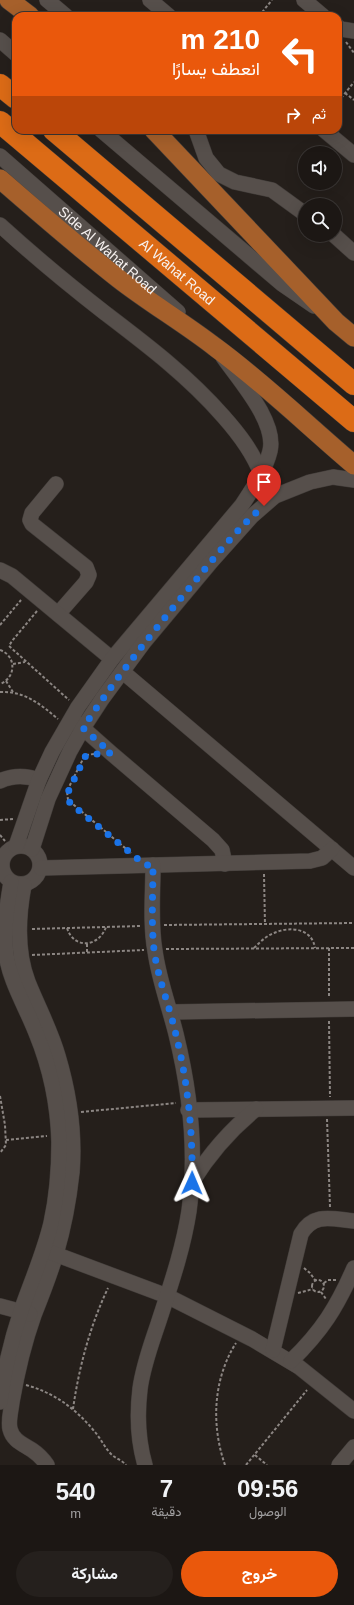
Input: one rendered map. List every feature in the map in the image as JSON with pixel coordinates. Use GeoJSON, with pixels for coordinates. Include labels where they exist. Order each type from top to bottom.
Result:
{"type":"FeatureCollection","features":[{"type":"Feature","properties":{"kind":"highway"},"geometry":{"type":"LineString","coordinates":[[0,85],[12,95]]}},
{"type":"Feature","properties":{"kind":"highway","name":"Al Wahat Road"},"geometry":{"type":"LineString","coordinates":[[0,122],[12,132]]}},
{"type":"Feature","properties":{"kind":"highway","name":"Al Wahat Road"},"geometry":{"type":"LineString","coordinates":[[14,134],[354,421]]}},
{"type":"Feature","properties":{"kind":"highway","name":"Al Wahat Road"},"geometry":{"type":"LineString","coordinates":[[59,134],[354,384]]}},
{"type":"Feature","properties":{"kind":"main road"},"geometry":{"type":"LineString","coordinates":[[9,0],[25,12]]}},
{"type":"Feature","properties":{"kind":"main road"},"geometry":{"type":"LineString","coordinates":[[158,134],[336,322],[354,337]]}},
{"type":"Feature","properties":{"kind":"main road"},"geometry":{"type":"LineString","coordinates":[[0,179],[118,278],[215,346],[354,465]]}},
{"type":"Feature","properties":{"kind":"street"},"geometry":{"type":"LineString","coordinates":[[47,0],[61,12]]}},
{"type":"Feature","properties":{"kind":"street"},"geometry":{"type":"LineString","coordinates":[[150,0],[164,12]]}},
{"type":"Feature","properties":{"kind":"street"},"geometry":{"type":"LineString","coordinates":[[304,0],[318,12]]}},
{"type":"Feature","properties":{"kind":"street"},"geometry":{"type":"LineString","coordinates":[[342,28],[354,31]]}},
{"type":"Feature","properties":{"kind":"street"},"geometry":{"type":"LineString","coordinates":[[0,40],[12,50]]}},
{"type":"Feature","properties":{"kind":"street"},"geometry":{"type":"LineString","coordinates":[[106,134],[282,284],[336,322]]}},
{"type":"Feature","properties":{"kind":"street"},"geometry":{"type":"LineString","coordinates":[[197,134],[206,158],[220,174],[236,182],[272,190],[298,209]]}},
{"type":"Feature","properties":{"kind":"street"},"geometry":{"type":"LineString","coordinates":[[329,134],[354,155]]}},
{"type":"Feature","properties":{"kind":"street","name":"Side Al Wahat Road"},"geometry":{"type":"LineString","coordinates":[[0,156],[215,346],[265,418],[271,433],[271,449],[261,474],[242,505],[189,579]]}},
{"type":"Feature","properties":{"kind":"street"},"geometry":{"type":"LineString","coordinates":[[0,226],[83,296],[188,379],[216,407],[241,438],[254,456],[261,474]]}},
{"type":"Feature","properties":{"kind":"street"},"geometry":{"type":"LineString","coordinates":[[342,242],[354,253]]}},
{"type":"Feature","properties":{"kind":"street"},"geometry":{"type":"LineString","coordinates":[[16,846],[39,780],[72,717],[112,659],[139,638],[189,579],[252,516],[275,496],[310,482],[333,477],[354,480]]}},
{"type":"Feature","properties":{"kind":"street"},"geometry":{"type":"LineString","coordinates":[[56,484],[32,513],[30,520],[32,524],[86,567],[89,575],[86,582],[58,614]]}},
{"type":"Feature","properties":{"kind":"street"},"geometry":{"type":"LineString","coordinates":[[0,570],[12,576],[112,659]]}},
{"type":"Feature","properties":{"kind":"street"},"geometry":{"type":"LineString","coordinates":[[32,849],[39,824],[53,787],[70,751],[102,699],[123,672],[139,638]]}},
{"type":"Feature","properties":{"kind":"street"},"geometry":{"type":"LineString","coordinates":[[123,672],[354,868]]}},
{"type":"Feature","properties":{"kind":"street"},"geometry":{"type":"LineString","coordinates":[[72,717],[111,753],[218,844],[224,857],[225,864]]}},
{"type":"Feature","properties":{"kind":"street"},"geometry":{"type":"LineString","coordinates":[[0,781],[14,776],[23,776],[39,780]]}},
{"type":"Feature","properties":{"kind":"street"},"geometry":{"type":"LineString","coordinates":[[16,846],[27,846],[32,849],[39,857],[41,868],[37,877],[29,883],[18,883],[4,875],[1,866],[7,852],[16,846]]}},
{"type":"Feature","properties":{"kind":"street"},"geometry":{"type":"LineString","coordinates":[[41,868],[225,864],[316,860],[328,854],[332,849]]}},
{"type":"Feature","properties":{"kind":"street"},"geometry":{"type":"LineString","coordinates":[[144,1465],[141,1453],[138,1421],[140,1389],[146,1357],[167,1296],[183,1240],[192,1183],[192,1146],[182,1061],[171,1012],[163,990],[154,950],[149,865]]}},
{"type":"Feature","properties":{"kind":"street"},"geometry":{"type":"LineString","coordinates":[[18,883],[21,955],[28,980],[49,1029],[58,1056],[70,1113],[72,1141],[72,1170],[68,1206],[28,1313],[26,1340],[8,1392],[5,1417],[13,1436],[40,1457],[47,1465]]}},
{"type":"Feature","properties":{"kind":"street"},"geometry":{"type":"LineString","coordinates":[[18,883],[7,907],[5,930],[6,954],[14,982],[36,1032],[52,1085],[58,1135],[59,1168],[56,1196],[50,1223],[50,1252]]}},
{"type":"Feature","properties":{"kind":"street"},"geometry":{"type":"LineString","coordinates":[[171,1012],[354,1010]]}},
{"type":"Feature","properties":{"kind":"street"},"geometry":{"type":"LineString","coordinates":[[188,1106],[256,1109],[354,1108]]}},
{"type":"Feature","properties":{"kind":"street"},"geometry":{"type":"LineString","coordinates":[[192,1183],[220,1142],[256,1109]]}},
{"type":"Feature","properties":{"kind":"street"},"geometry":{"type":"LineString","coordinates":[[273,1350],[301,1234],[305,1227],[318,1219],[331,1218],[354,1221]]}},
{"type":"Feature","properties":{"kind":"street"},"geometry":{"type":"LineString","coordinates":[[50,1252],[167,1296],[273,1350],[316,1379],[354,1411]]}},
{"type":"Feature","properties":{"kind":"street"},"geometry":{"type":"LineString","coordinates":[[291,1361],[327,1321],[342,1296],[354,1268]]}},
{"type":"Feature","properties":{"kind":"street"},"geometry":{"type":"LineString","coordinates":[[0,1306],[28,1313]]}},
{"type":"Feature","properties":{"kind":"street"},"geometry":{"type":"LineString","coordinates":[[339,1465],[354,1447]]}},
{"type":"Feature","properties":{"kind":"path"},"geometry":{"type":"LineString","coordinates":[[262,12],[272,0]]}},
{"type":"Feature","properties":{"kind":"path"},"geometry":{"type":"LineString","coordinates":[[342,98],[354,82]]}},
{"type":"Feature","properties":{"kind":"path"},"geometry":{"type":"LineString","coordinates":[[346,93],[354,100]]}},
{"type":"Feature","properties":{"kind":"path"},"geometry":{"type":"LineString","coordinates":[[0,624],[29,590]]}},
{"type":"Feature","properties":{"kind":"path"},"geometry":{"type":"LineString","coordinates":[[44,603],[10,643],[11,649],[26,662],[72,717]]}},
{"type":"Feature","properties":{"kind":"path"},"geometry":{"type":"LineString","coordinates":[[0,650],[7,654],[13,664],[12,670],[6,681],[0,684]]}},
{"type":"Feature","properties":{"kind":"path"},"geometry":{"type":"LineString","coordinates":[[13,664],[26,662]]}},
{"type":"Feature","properties":{"kind":"path"},"geometry":{"type":"LineString","coordinates":[[6,681],[13,692]]}},
{"type":"Feature","properties":{"kind":"path"},"geometry":{"type":"LineString","coordinates":[[0,692],[13,692],[26,695],[37,702],[72,717]]}},
{"type":"Feature","properties":{"kind":"path"},"geometry":{"type":"LineString","coordinates":[[111,753],[91,754],[84,758],[68,791],[67,797],[70,803],[149,865]]}},
{"type":"Feature","properties":{"kind":"path"},"geometry":{"type":"LineString","coordinates":[[264,862],[264,925]]}},
{"type":"Feature","properties":{"kind":"path"},"geometry":{"type":"LineString","coordinates":[[19,930],[153,925],[354,923]]}},
{"type":"Feature","properties":{"kind":"path"},"geometry":{"type":"LineString","coordinates":[[293,924],[293,929]]}},
{"type":"Feature","properties":{"kind":"path"},"geometry":{"type":"LineString","coordinates":[[67,928],[74,940],[87,944],[99,939],[104,933],[106,927]]}},
{"type":"Feature","properties":{"kind":"path"},"geometry":{"type":"LineString","coordinates":[[253,949],[274,932],[293,929],[302,931],[310,936],[315,948]]}},
{"type":"Feature","properties":{"kind":"path"},"geometry":{"type":"LineString","coordinates":[[87,944],[87,952]]}},
{"type":"Feature","properties":{"kind":"path"},"geometry":{"type":"LineString","coordinates":[[329,948],[328,1108],[331,1218]]}},
{"type":"Feature","properties":{"kind":"path"},"geometry":{"type":"LineString","coordinates":[[21,955],[154,950],[354,948]]}},
{"type":"Feature","properties":{"kind":"path"},"geometry":{"type":"LineString","coordinates":[[0,1096],[6,1140],[6,1145],[0,1153]]}},
{"type":"Feature","properties":{"kind":"path"},"geometry":{"type":"LineString","coordinates":[[70,1113],[188,1106]]}},
{"type":"Feature","properties":{"kind":"path"},"geometry":{"type":"LineString","coordinates":[[6,1140],[58,1135]]}},
{"type":"Feature","properties":{"kind":"path"},"geometry":{"type":"LineString","coordinates":[[73,1409],[87,1341],[99,1308],[114,1276]]}},
{"type":"Feature","properties":{"kind":"path"},"geometry":{"type":"LineString","coordinates":[[315,1280],[320,1280],[324,1283],[324,1288],[321,1292],[316,1292],[313,1289],[312,1284],[315,1280]]}},
{"type":"Feature","properties":{"kind":"path"},"geometry":{"type":"LineString","coordinates":[[225,1465],[218,1441],[216,1427],[217,1399],[223,1371],[241,1334]]}},
{"type":"Feature","properties":{"kind":"path"},"geometry":{"type":"LineString","coordinates":[[246,1465],[316,1379]]}},
{"type":"Feature","properties":{"kind":"path"},"geometry":{"type":"LineString","coordinates":[[8,1392],[44,1391],[55,1396],[73,1409],[94,1431],[111,1454],[126,1465]]}},
{"type":"Feature","properties":{"kind":"path"},"geometry":{"type":"LineString","coordinates":[[255,1455],[267,1465]]}},
{"type":"Feature","properties":{"kind":"route"},"geometry":{"type":"LineString","coordinates":[[192,1183],[191,1134],[186,1085],[177,1036],[171,1012],[163,990],[154,950],[153,865],[145,865],[70,803],[67,794],[86,755],[111,753],[83,728],[102,699],[144,642],[210,563],[252,516],[264,506]]}}]}
